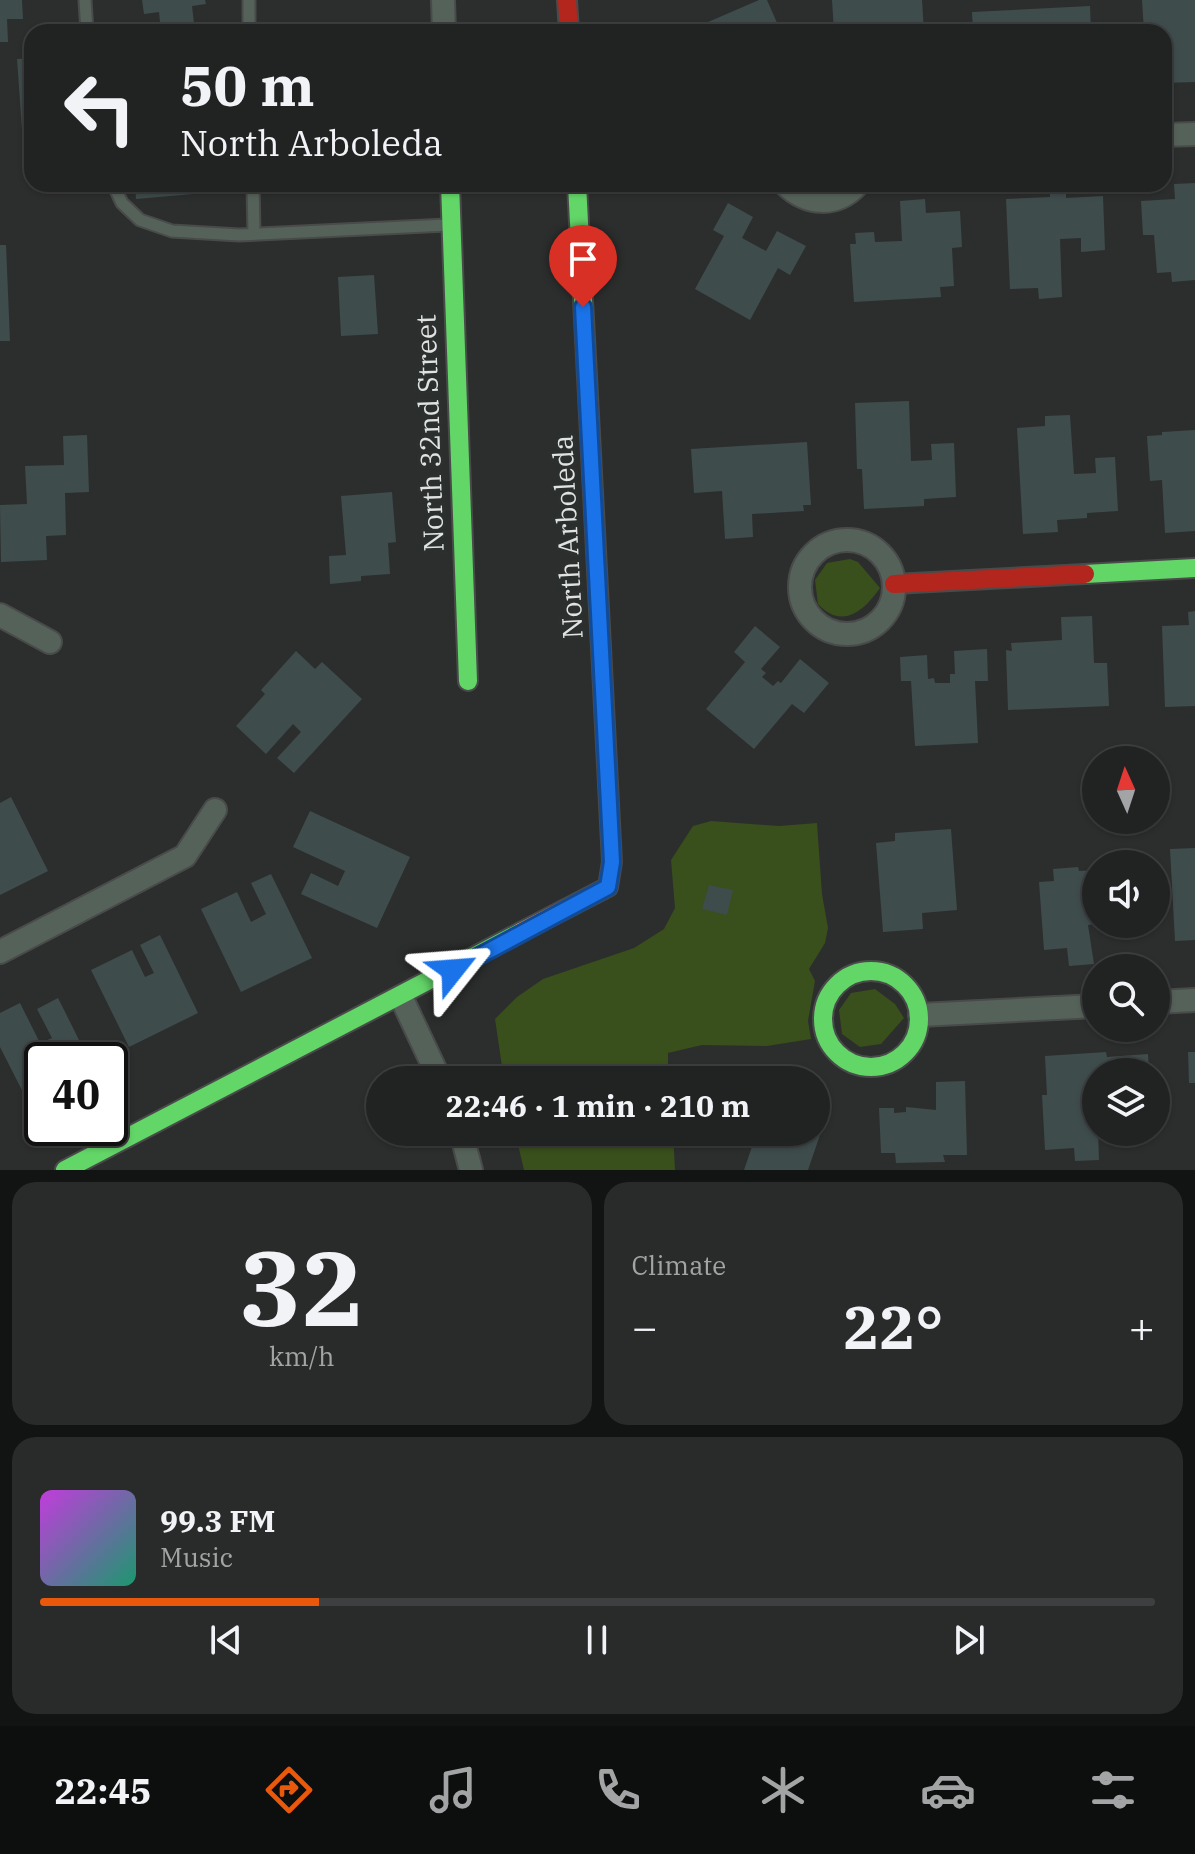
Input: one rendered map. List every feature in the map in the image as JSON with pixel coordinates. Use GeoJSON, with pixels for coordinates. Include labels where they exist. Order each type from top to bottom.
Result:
{"type":"FeatureCollection","features":[{"type":"Feature","properties":{"kind":"street"},"geometry":{"type":"LineString","coordinates":[[443,0],[444,24]]}},
{"type":"Feature","properties":{"kind":"street"},"geometry":{"type":"LineString","coordinates":[[567,0],[568,24]]}},
{"type":"Feature","properties":{"kind":"street"},"geometry":{"type":"LineString","coordinates":[[1172,135],[1195,134]]}},
{"type":"Feature","properties":{"kind":"street","name":"North 32nd Street"},"geometry":{"type":"LineString","coordinates":[[450,192],[468,681]]}},
{"type":"Feature","properties":{"kind":"street","name":"North Arboleda"},"geometry":{"type":"LineString","coordinates":[[401,997],[608,887],[612,862],[577,192]]}},
{"type":"Feature","properties":{"kind":"street"},"geometry":{"type":"LineString","coordinates":[[797,192],[809,200],[824,202],[838,199],[847,192]]}},
{"type":"Feature","properties":{"kind":"street"},"geometry":{"type":"LineString","coordinates":[[842,540],[858,541],[872,547],[884,558],[894,584],[891,602],[884,616],[858,633],[842,634],[814,621],[805,609],[800,594],[805,565],[827,544],[842,540]]}},
{"type":"Feature","properties":{"kind":"street"},"geometry":{"type":"LineString","coordinates":[[894,584],[1195,568]]}},
{"type":"Feature","properties":{"kind":"street"},"geometry":{"type":"LineString","coordinates":[[0,615],[50,642]]}},
{"type":"Feature","properties":{"kind":"street"},"geometry":{"type":"LineString","coordinates":[[0,952],[185,856],[215,810]]}},
{"type":"Feature","properties":{"kind":"street"},"geometry":{"type":"LineString","coordinates":[[876,971],[893,975],[906,985],[920,1015],[918,1032],[911,1047],[899,1059],[883,1066],[867,1067],[839,1056],[829,1044],[822,1015],[834,987],[860,972],[876,971]]}},
{"type":"Feature","properties":{"kind":"street"},"geometry":{"type":"LineString","coordinates":[[65,1170],[401,997],[433,1066]]}},
{"type":"Feature","properties":{"kind":"street"},"geometry":{"type":"LineString","coordinates":[[1170,1001],[1195,1000]]}},
{"type":"Feature","properties":{"kind":"street"},"geometry":{"type":"LineString","coordinates":[[920,1015],[1082,1007]]}},
{"type":"Feature","properties":{"kind":"street"},"geometry":{"type":"LineString","coordinates":[[465,1146],[471,1170]]}},
{"type":"Feature","properties":{"kind":"lane"},"geometry":{"type":"LineString","coordinates":[[85,0],[86,24]]}},
{"type":"Feature","properties":{"kind":"lane"},"geometry":{"type":"LineString","coordinates":[[249,0],[249,24]]}},
{"type":"Feature","properties":{"kind":"lane"},"geometry":{"type":"LineString","coordinates":[[117,192],[122,203],[140,220],[172,231],[254,234],[451,225]]}},
{"type":"Feature","properties":{"kind":"lane"},"geometry":{"type":"LineString","coordinates":[[253,192],[254,234]]}},
{"type":"Feature","properties":{"kind":"green space"},"geometry":{"type":"Polygon","coordinates":[[[850,559],[858,562],[880,588],[860,610],[836,616],[818,604],[815,580],[827,563],[850,559]]]}},
{"type":"Feature","properties":{"kind":"green space"},"geometry":{"type":"Polygon","coordinates":[[[711,821],[779,826],[817,823],[822,894],[828,928],[825,943],[809,969],[815,981],[808,1021],[811,1039],[767,1046],[702,1045],[668,1053],[668,1066],[502,1066],[495,1019],[517,997],[543,979],[634,948],[664,929],[675,908],[671,860],[693,826],[711,821]]]}},
{"type":"Feature","properties":{"kind":"green space"},"geometry":{"type":"Polygon","coordinates":[[[875,989],[895,1004],[904,1018],[881,1044],[860,1047],[842,1034],[839,1010],[851,993],[875,989]]]}},
{"type":"Feature","properties":{"kind":"green space"},"geometry":{"type":"Polygon","coordinates":[[[518,1146],[674,1146],[675,1170],[524,1170],[518,1146]]]}},
{"type":"Feature","properties":{"kind":"building"},"geometry":{"type":"Polygon","coordinates":[[[0,0],[22,0],[23,19],[7,19],[8,42],[0,42],[0,0]]]}},
{"type":"Feature","properties":{"kind":"building"},"geometry":{"type":"Polygon","coordinates":[[[142,0],[205,0],[206,4],[192,6],[194,24],[160,24],[159,12],[144,14],[142,0]]]}},
{"type":"Feature","properties":{"kind":"building"},"geometry":{"type":"Polygon","coordinates":[[[759,0],[767,0],[778,24],[704,24],[759,0]]]}},
{"type":"Feature","properties":{"kind":"building"},"geometry":{"type":"Polygon","coordinates":[[[832,0],[922,0],[924,24],[834,24],[832,0]]]}},
{"type":"Feature","properties":{"kind":"building"},"geometry":{"type":"Polygon","coordinates":[[[1142,0],[1195,0],[1195,82],[1172,83],[1172,24],[1144,24],[1142,0]]]}},
{"type":"Feature","properties":{"kind":"building"},"geometry":{"type":"Polygon","coordinates":[[[1090,6],[1091,24],[973,24],[972,12],[1090,6]]]}},
{"type":"Feature","properties":{"kind":"building"},"geometry":{"type":"Polygon","coordinates":[[[17,59],[24,59],[24,158],[17,59]]]}},
{"type":"Feature","properties":{"kind":"building"},"geometry":{"type":"Polygon","coordinates":[[[1195,183],[1195,280],[1172,282],[1171,272],[1157,273],[1154,235],[1143,235],[1141,201],[1175,199],[1174,184],[1195,183]]]}},
{"type":"Feature","properties":{"kind":"building"},"geometry":{"type":"Polygon","coordinates":[[[136,192],[205,193],[136,199],[136,192]]]}},
{"type":"Feature","properties":{"kind":"building"},"geometry":{"type":"Polygon","coordinates":[[[1066,192],[1066,198],[1103,196],[1105,250],[1081,252],[1081,238],[1060,239],[1062,297],[1039,299],[1038,288],[1010,289],[1006,199],[1050,197],[1050,193],[1066,192]]]}},
{"type":"Feature","properties":{"kind":"building"},"geometry":{"type":"Polygon","coordinates":[[[925,199],[926,213],[960,211],[962,247],[952,248],[954,286],[940,287],[941,297],[854,302],[850,244],[856,244],[855,233],[874,232],[875,242],[902,241],[900,201],[925,199]]]}},
{"type":"Feature","properties":{"kind":"building"},"geometry":{"type":"Polygon","coordinates":[[[728,203],[753,217],[742,238],[766,251],[777,231],[806,246],[790,275],[778,268],[750,320],[695,289],[724,236],[713,230],[728,203]]]}},
{"type":"Feature","properties":{"kind":"building"},"geometry":{"type":"Polygon","coordinates":[[[0,245],[6,245],[10,341],[0,341],[0,245]]]}},
{"type":"Feature","properties":{"kind":"building"},"geometry":{"type":"Polygon","coordinates":[[[374,275],[378,334],[341,336],[338,277],[374,275]]]}},
{"type":"Feature","properties":{"kind":"building"},"geometry":{"type":"Polygon","coordinates":[[[909,401],[911,461],[932,460],[931,444],[954,443],[956,497],[924,499],[924,506],[864,509],[862,469],[857,469],[855,403],[909,401]]]}},
{"type":"Feature","properties":{"kind":"building"},"geometry":{"type":"Polygon","coordinates":[[[1070,415],[1074,474],[1096,473],[1095,458],[1115,457],[1118,511],[1087,513],[1087,518],[1057,520],[1058,532],[1023,534],[1017,428],[1045,426],[1045,416],[1070,415]]]}},
{"type":"Feature","properties":{"kind":"building"},"geometry":{"type":"Polygon","coordinates":[[[1195,430],[1195,531],[1165,533],[1162,480],[1150,481],[1147,436],[1195,430]]]}},
{"type":"Feature","properties":{"kind":"building"},"geometry":{"type":"Polygon","coordinates":[[[87,435],[89,492],[65,493],[66,535],[46,536],[47,560],[1,562],[0,505],[27,504],[25,466],[64,465],[63,436],[87,435]]]}},
{"type":"Feature","properties":{"kind":"building"},"geometry":{"type":"Polygon","coordinates":[[[807,442],[811,505],[803,505],[804,511],[752,514],[753,537],[725,539],[722,491],[694,493],[691,449],[807,442]]]}},
{"type":"Feature","properties":{"kind":"building"},"geometry":{"type":"Polygon","coordinates":[[[392,492],[396,542],[388,543],[390,574],[361,576],[361,581],[330,584],[329,556],[346,555],[341,496],[392,492]]]}},
{"type":"Feature","properties":{"kind":"building"},"geometry":{"type":"Polygon","coordinates":[[[1195,611],[1195,706],[1165,707],[1162,626],[1189,625],[1188,612],[1195,611]]]}},
{"type":"Feature","properties":{"kind":"building"},"geometry":{"type":"Polygon","coordinates":[[[1092,616],[1094,663],[1107,663],[1109,706],[1008,710],[1006,650],[1012,651],[1011,643],[1062,640],[1061,617],[1092,616]]]}},
{"type":"Feature","properties":{"kind":"building"},"geometry":{"type":"Polygon","coordinates":[[[755,626],[780,647],[761,669],[766,673],[762,677],[773,686],[778,681],[781,683],[800,659],[829,683],[804,713],[792,704],[754,749],[706,709],[745,662],[734,652],[755,626]]]}},
{"type":"Feature","properties":{"kind":"building"},"geometry":{"type":"Polygon","coordinates":[[[987,649],[988,681],[975,681],[978,743],[915,746],[911,681],[901,681],[900,657],[927,655],[928,679],[934,678],[935,683],[950,683],[950,674],[955,674],[954,651],[987,649]]]}},
{"type":"Feature","properties":{"kind":"building"},"geometry":{"type":"Polygon","coordinates":[[[296,651],[315,669],[322,662],[362,699],[294,773],[277,758],[301,732],[293,724],[266,754],[236,726],[265,694],[261,690],[296,651]]]}},
{"type":"Feature","properties":{"kind":"building"},"geometry":{"type":"Polygon","coordinates":[[[11,797],[48,871],[0,895],[0,803],[11,797]]]}},
{"type":"Feature","properties":{"kind":"building"},"geometry":{"type":"Polygon","coordinates":[[[310,811],[410,857],[377,928],[301,894],[311,873],[338,886],[345,871],[293,847],[310,811]]]}},
{"type":"Feature","properties":{"kind":"building"},"geometry":{"type":"Polygon","coordinates":[[[951,829],[957,910],[922,913],[923,929],[883,932],[876,843],[895,841],[895,833],[951,829]]]}},
{"type":"Feature","properties":{"kind":"building"},"geometry":{"type":"Polygon","coordinates":[[[1195,848],[1195,940],[1175,941],[1170,849],[1195,848]]]}},
{"type":"Feature","properties":{"kind":"building"},"geometry":{"type":"Polygon","coordinates":[[[1078,867],[1082,871],[1082,938],[1090,938],[1092,954],[1082,954],[1082,965],[1069,966],[1067,948],[1044,950],[1039,882],[1054,881],[1053,869],[1078,867]]]}},
{"type":"Feature","properties":{"kind":"building"},"geometry":{"type":"Polygon","coordinates":[[[271,874],[312,958],[241,992],[201,909],[237,892],[251,922],[266,914],[251,883],[271,874]]]}},
{"type":"Feature","properties":{"kind":"building"},"geometry":{"type":"Polygon","coordinates":[[[709,885],[733,890],[727,915],[702,909],[709,885]]]}},
{"type":"Feature","properties":{"kind":"building"},"geometry":{"type":"Polygon","coordinates":[[[160,935],[198,1013],[129,1047],[91,970],[132,950],[145,977],[154,973],[140,945],[160,935]]]}},
{"type":"Feature","properties":{"kind":"building"},"geometry":{"type":"Polygon","coordinates":[[[58,998],[80,1042],[42,1042],[52,1038],[37,1009],[58,998]]]}},
{"type":"Feature","properties":{"kind":"building"},"geometry":{"type":"Polygon","coordinates":[[[20,1003],[40,1042],[24,1042],[24,1094],[0,1047],[0,1013],[20,1003]]]}},
{"type":"Feature","properties":{"kind":"building"},"geometry":{"type":"Polygon","coordinates":[[[1106,1052],[1107,1057],[1148,1054],[1148,1058],[1082,1058],[1082,1146],[1099,1146],[1099,1160],[1075,1161],[1074,1148],[1045,1150],[1042,1095],[1047,1095],[1045,1056],[1106,1052]]]}},
{"type":"Feature","properties":{"kind":"building"},"geometry":{"type":"Polygon","coordinates":[[[1188,1052],[1195,1052],[1195,1083],[1189,1083],[1188,1052]]]}},
{"type":"Feature","properties":{"kind":"building"},"geometry":{"type":"Polygon","coordinates":[[[965,1081],[967,1155],[943,1155],[945,1162],[896,1163],[895,1153],[881,1153],[879,1108],[894,1108],[894,1113],[906,1112],[906,1107],[936,1110],[936,1082],[965,1081]]]}},
{"type":"Feature","properties":{"kind":"building"},"geometry":{"type":"Polygon","coordinates":[[[752,1146],[816,1146],[808,1170],[744,1170],[752,1146]]]}},
{"type":"Feature","properties":{"kind":"traffic: fast"},"geometry":{"type":"LineString","coordinates":[[450,192],[468,681]]}},
{"type":"Feature","properties":{"kind":"traffic: fast"},"geometry":{"type":"LineString","coordinates":[[577,192],[593,492]]}},
{"type":"Feature","properties":{"kind":"traffic: fast"},"geometry":{"type":"LineString","coordinates":[[1085,574],[1195,568]]}},
{"type":"Feature","properties":{"kind":"traffic: fast"},"geometry":{"type":"LineString","coordinates":[[65,1170],[521,932]]}},
{"type":"Feature","properties":{"kind":"traffic: fast"},"geometry":{"type":"LineString","coordinates":[[871,971],[889,975],[905,985],[915,1001],[919,1019],[915,1037],[905,1053],[889,1063],[871,1067],[853,1063],[837,1053],[827,1037],[823,1019],[827,1001],[837,985],[853,975],[871,971]]}},
{"type":"Feature","properties":{"kind":"traffic: slow"},"geometry":{"type":"LineString","coordinates":[[521,932],[608,887],[612,862],[593,492]]}},
{"type":"Feature","properties":{"kind":"traffic: jam"},"geometry":{"type":"LineString","coordinates":[[567,0],[568,24]]}},
{"type":"Feature","properties":{"kind":"traffic: jam"},"geometry":{"type":"LineString","coordinates":[[894,584],[1085,574]]}},
{"type":"Feature","properties":{"kind":"route"},"geometry":{"type":"LineString","coordinates":[[453,970],[608,887],[612,862],[583,307]]}}]}
